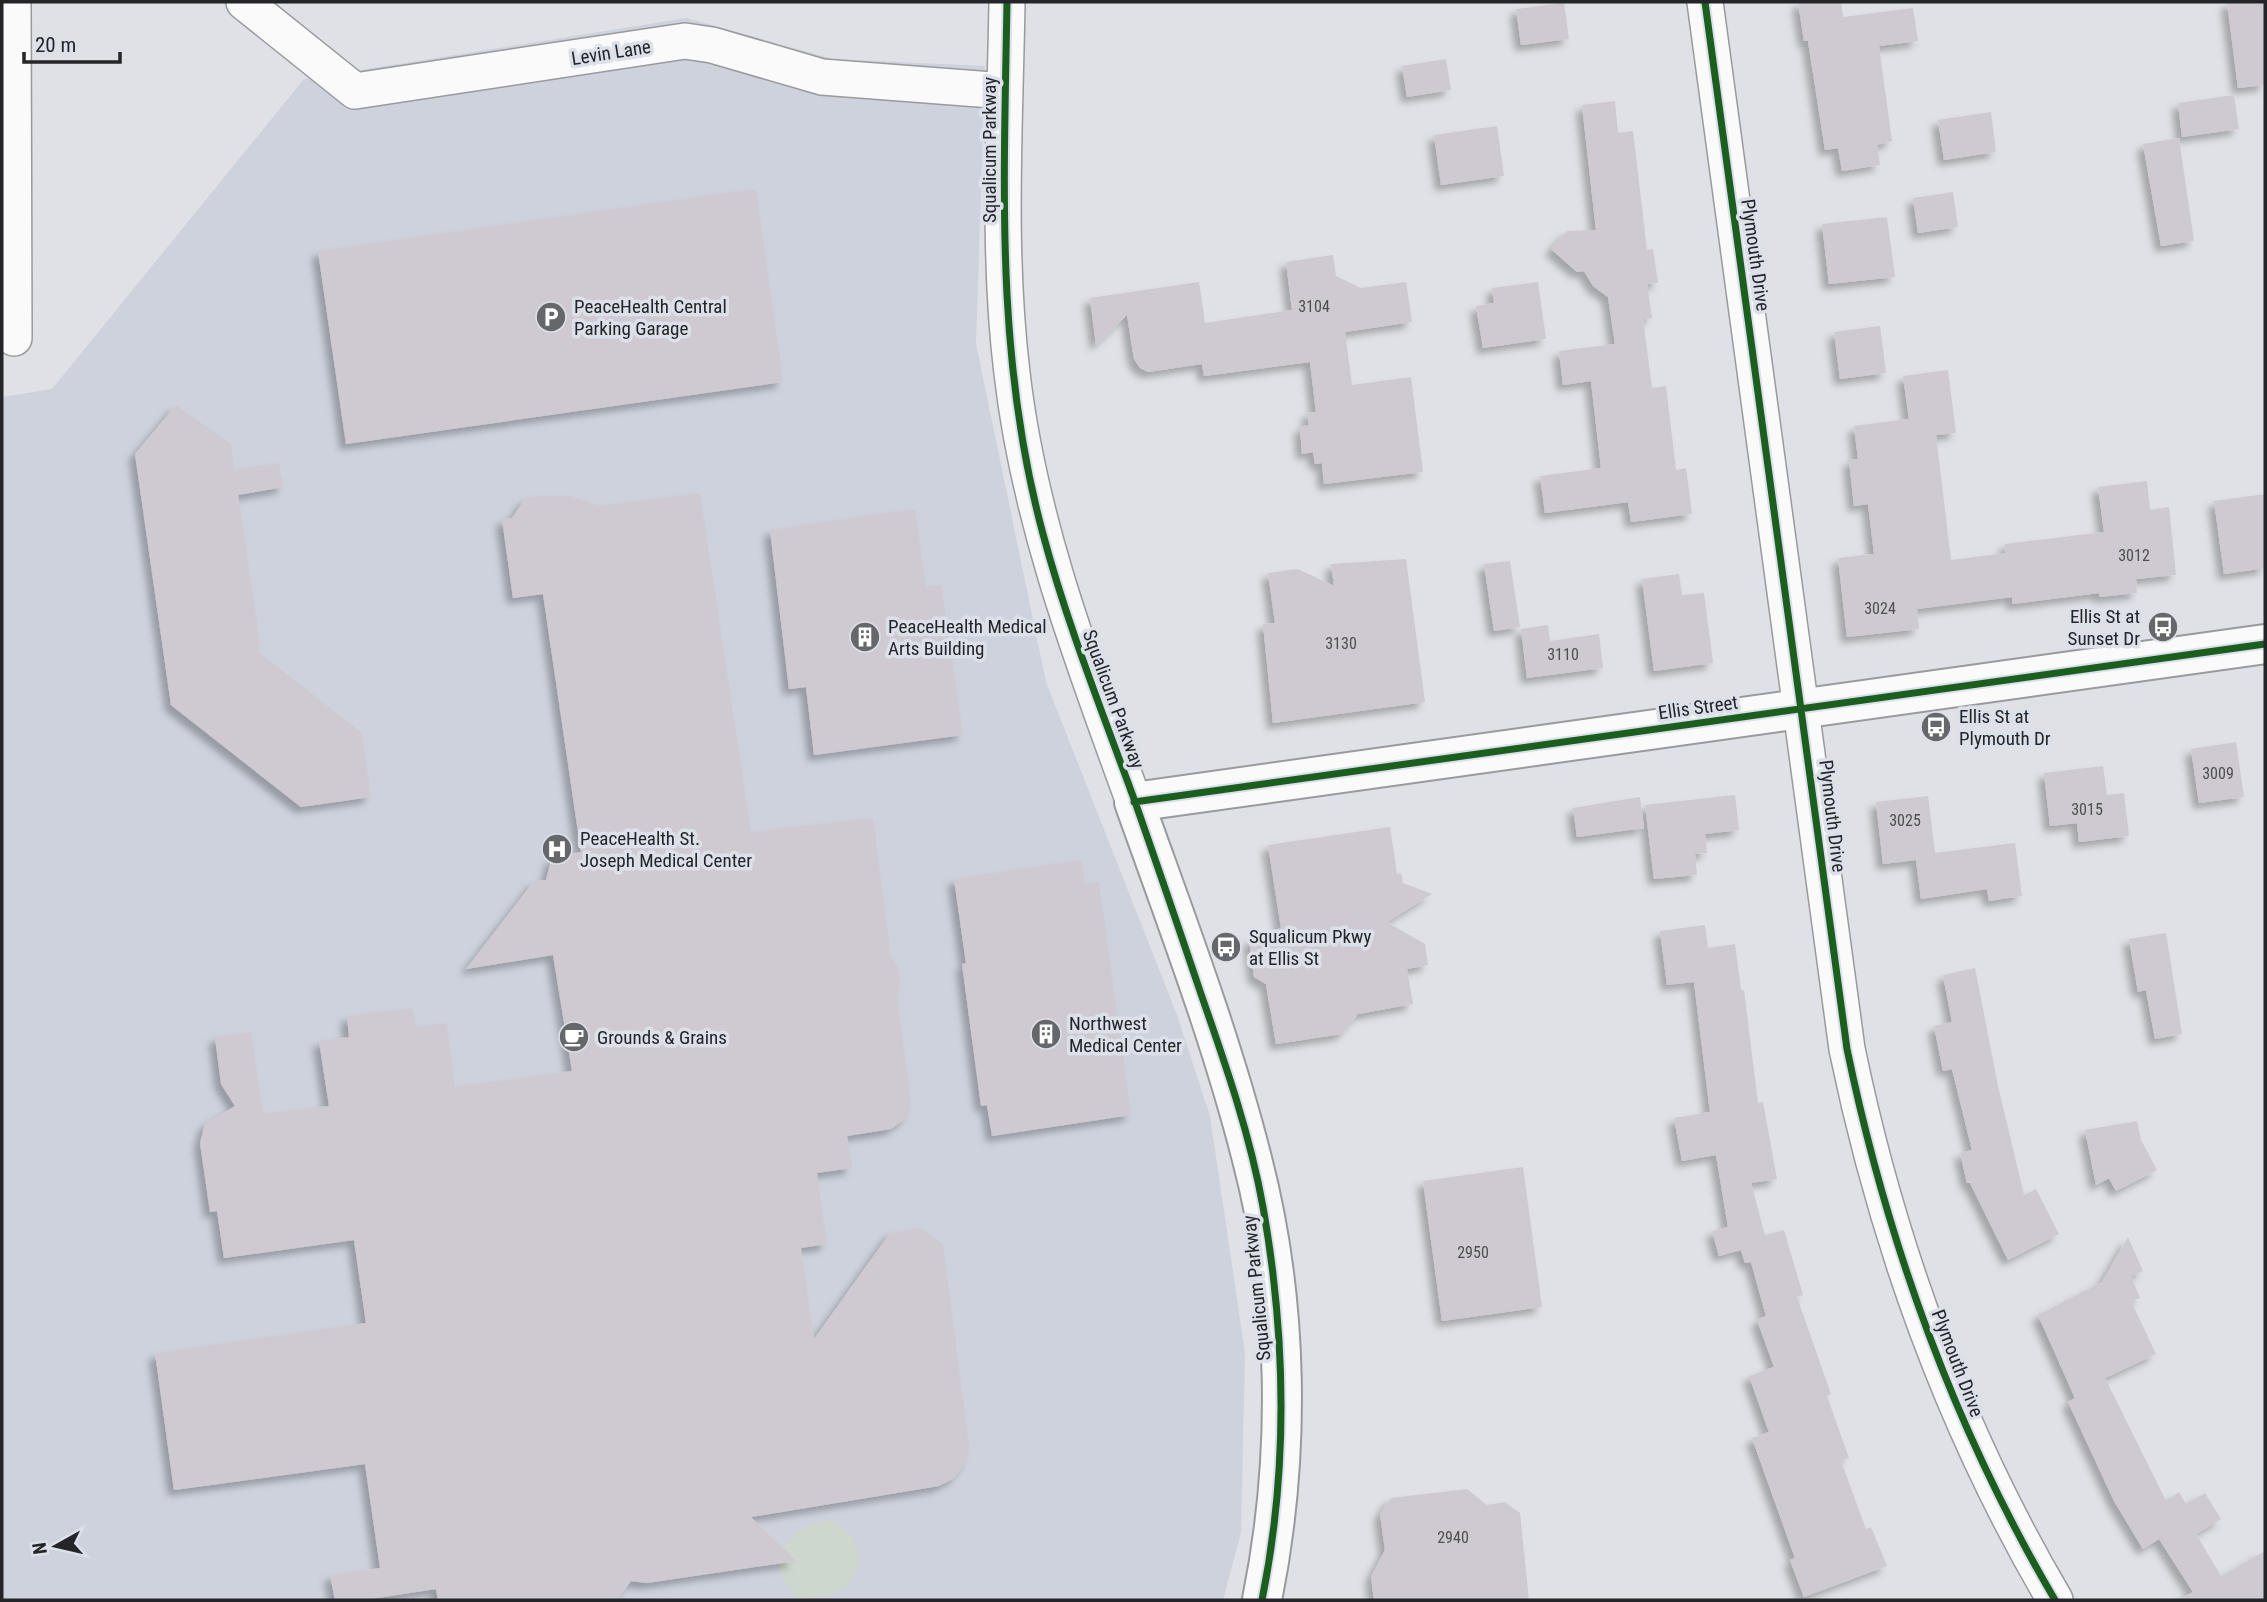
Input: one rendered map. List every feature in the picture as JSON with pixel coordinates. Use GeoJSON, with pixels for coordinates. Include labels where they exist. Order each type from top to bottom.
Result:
{"type":"FeatureCollection","features":[{"type":"Feature","properties":{"kind":"street"},"geometry":{"type":"LineString","coordinates":[[13,2],[14,338]]}},
{"type":"Feature","properties":{"kind":"street","name":"Levin Lane"},"geometry":{"type":"LineString","coordinates":[[244,2],[355,91],[685,41],[712,45],[822,77],[1006,91]]}},
{"type":"Feature","properties":{"kind":"street","name":"Squalicum Parkway"},"geometry":{"type":"LineString","coordinates":[[1007,2],[1006,315],[1020,428],[1042,533],[1228,1072],[1263,1208],[1279,1326],[1282,1394],[1279,1461],[1262,1600]]}},
{"type":"Feature","properties":{"kind":"street","name":"Plymouth Drive"},"geometry":{"type":"LineString","coordinates":[[1705,2],[1803,708],[1847,1049],[1875,1170],[1898,1248],[1971,1439],[2014,1530],[2055,1600]]}},
{"type":"Feature","properties":{"kind":"street","name":"Ellis Street"},"geometry":{"type":"LineString","coordinates":[[1135,802],[2265,643]]}},
{"type":"Feature","properties":{"kind":"shaded area","name":"PeaceHealth St. Joseph Medical Center"},"geometry":{"type":"Polygon","coordinates":[[[687,18],[833,59],[985,66],[976,344],[1046,682],[1177,1015],[1210,1116],[1245,1353],[1241,1533],[1223,1600],[2,1600],[2,397],[52,389],[304,79],[687,18]]]}},
{"type":"Feature","properties":{"kind":"shaded area"},"geometry":{"type":"Polygon","coordinates":[[[822,1521],[835,1521],[853,1539],[859,1559],[857,1571],[844,1588],[834,1593],[822,1597],[797,1598],[787,1586],[782,1574],[782,1552],[796,1533],[822,1521]]]}},
{"type":"Feature","properties":{"kind":"building"},"geometry":{"type":"Polygon","coordinates":[[[1798,2],[1841,2],[1843,17],[1913,8],[1918,41],[1879,46],[1892,141],[1877,145],[1880,165],[1842,171],[1838,148],[1825,150],[1808,41],[1804,41],[1798,2]]]}},
{"type":"Feature","properties":{"kind":"building"},"geometry":{"type":"Polygon","coordinates":[[[2227,2],[2265,2],[2265,85],[2238,88],[2227,2]]]}},
{"type":"Feature","properties":{"kind":"building"},"geometry":{"type":"Polygon","coordinates":[[[1564,3],[1569,39],[1521,45],[1516,9],[1564,3]]]}},
{"type":"Feature","properties":{"kind":"building"},"geometry":{"type":"Polygon","coordinates":[[[1446,59],[1451,90],[1407,97],[1402,66],[1446,59]]]}},
{"type":"Feature","properties":{"kind":"building"},"geometry":{"type":"Polygon","coordinates":[[[2234,95],[2239,129],[2182,137],[2178,103],[2234,95]]]}},
{"type":"Feature","properties":{"kind":"building"},"geometry":{"type":"Polygon","coordinates":[[[1615,101],[1618,133],[1633,131],[1647,250],[1653,249],[1658,283],[1647,284],[1652,318],[1643,319],[1652,388],[1666,386],[1676,470],[1686,468],[1692,514],[1631,522],[1628,502],[1545,513],[1540,476],[1601,468],[1591,381],[1563,385],[1559,351],[1615,344],[1608,297],[1593,286],[1584,271],[1577,272],[1551,249],[1567,231],[1596,230],[1582,105],[1615,101]]]}},
{"type":"Feature","properties":{"kind":"building"},"geometry":{"type":"Polygon","coordinates":[[[1991,112],[1996,152],[1944,160],[1938,120],[1991,112]]]}},
{"type":"Feature","properties":{"kind":"building"},"geometry":{"type":"Polygon","coordinates":[[[1497,126],[1504,176],[1441,185],[1434,135],[1497,126]]]}},
{"type":"Feature","properties":{"kind":"building"},"geometry":{"type":"Polygon","coordinates":[[[2179,138],[2194,241],[2161,246],[2143,144],[2179,138]]]}},
{"type":"Feature","properties":{"kind":"building","name":"PeaceHealth Central Parking Garage"},"geometry":{"type":"Polygon","coordinates":[[[756,189],[783,382],[346,444],[318,251],[756,189]]]}},
{"type":"Feature","properties":{"kind":"building"},"geometry":{"type":"Polygon","coordinates":[[[1953,192],[1958,227],[1918,233],[1913,198],[1953,192]]]}},
{"type":"Feature","properties":{"kind":"building"},"geometry":{"type":"Polygon","coordinates":[[[1887,217],[1895,277],[1829,284],[1822,224],[1887,217]]]}},
{"type":"Feature","properties":{"kind":"building"},"geometry":{"type":"Polygon","coordinates":[[[1333,255],[1336,276],[1361,288],[1406,282],[1412,322],[1345,332],[1352,385],[1411,377],[1423,472],[1324,484],[1322,463],[1315,464],[1313,452],[1302,454],[1300,427],[1309,425],[1307,413],[1316,412],[1310,362],[1204,376],[1202,364],[1148,372],[1140,368],[1134,359],[1127,315],[1096,345],[1090,298],[1199,282],[1205,323],[1292,310],[1286,262],[1333,255]]]}},
{"type":"Feature","properties":{"kind":"building"},"geometry":{"type":"Polygon","coordinates":[[[1538,282],[1546,339],[1483,348],[1476,306],[1494,303],[1492,288],[1538,282]]]}},
{"type":"Feature","properties":{"kind":"building"},"geometry":{"type":"Polygon","coordinates":[[[1880,326],[1886,373],[1840,379],[1834,332],[1880,326]]]}},
{"type":"Feature","properties":{"kind":"building"},"geometry":{"type":"Polygon","coordinates":[[[1948,370],[1956,433],[1936,435],[1951,560],[2006,553],[2005,544],[2104,532],[2098,487],[2147,481],[2150,510],[2169,507],[2176,575],[2136,579],[2137,593],[2099,597],[2099,593],[2012,604],[2012,597],[1917,609],[1919,629],[1847,637],[1838,558],[1874,554],[1868,504],[1854,506],[1849,460],[1858,459],[1854,426],[1909,419],[1903,376],[1948,370]]]}},
{"type":"Feature","properties":{"kind":"building"},"geometry":{"type":"Polygon","coordinates":[[[176,405],[231,444],[234,470],[279,463],[284,487],[238,495],[260,643],[255,649],[362,733],[371,797],[301,807],[171,705],[135,454],[176,405]]]}},
{"type":"Feature","properties":{"kind":"building"},"geometry":{"type":"Polygon","coordinates":[[[700,493],[751,832],[873,818],[891,958],[898,965],[900,984],[897,996],[911,1103],[906,1118],[891,1129],[847,1136],[852,1168],[817,1173],[827,1244],[801,1248],[814,1339],[890,1233],[920,1228],[943,1244],[969,1446],[966,1462],[954,1478],[939,1486],[751,1517],[796,1561],[647,1583],[631,1581],[617,1600],[438,1600],[436,1589],[364,1600],[335,1600],[330,1575],[380,1568],[365,1464],[174,1490],[155,1353],[366,1323],[354,1240],[224,1258],[217,1211],[210,1212],[200,1143],[205,1124],[235,1106],[221,1084],[215,1037],[251,1032],[263,1114],[329,1106],[319,1041],[349,1037],[347,1016],[413,1008],[416,1027],[447,1023],[455,1087],[572,1071],[553,955],[466,969],[534,881],[546,880],[552,857],[581,852],[543,594],[513,598],[502,519],[512,518],[525,499],[537,496],[571,496],[600,506],[700,493]]]}},
{"type":"Feature","properties":{"kind":"building"},"geometry":{"type":"Polygon","coordinates":[[[2265,494],[2265,568],[2224,574],[2214,501],[2265,494]]]}},
{"type":"Feature","properties":{"kind":"building","name":"PeaceHealth Medical Arts Building"},"geometry":{"type":"Polygon","coordinates":[[[915,509],[926,587],[941,585],[963,735],[814,755],[806,687],[789,689],[770,530],[915,509]]]}},
{"type":"Feature","properties":{"kind":"building"},"geometry":{"type":"Polygon","coordinates":[[[1406,559],[1425,702],[1273,723],[1263,624],[1275,623],[1268,573],[1298,569],[1334,586],[1331,564],[1406,559]]]}},
{"type":"Feature","properties":{"kind":"building"},"geometry":{"type":"Polygon","coordinates":[[[1510,561],[1520,627],[1494,631],[1484,564],[1510,561]]]}},
{"type":"Feature","properties":{"kind":"building"},"geometry":{"type":"Polygon","coordinates":[[[1679,574],[1682,595],[1704,593],[1713,663],[1654,671],[1642,579],[1679,574]]]}},
{"type":"Feature","properties":{"kind":"building"},"geometry":{"type":"Polygon","coordinates":[[[1548,625],[1550,641],[1599,634],[1603,668],[1527,678],[1521,629],[1548,625]]]}},
{"type":"Feature","properties":{"kind":"building"},"geometry":{"type":"Polygon","coordinates":[[[2236,742],[2244,797],[2199,803],[2191,749],[2236,742]]]}},
{"type":"Feature","properties":{"kind":"building"},"geometry":{"type":"Polygon","coordinates":[[[2103,766],[2107,795],[2124,793],[2129,836],[2079,842],[2077,823],[2050,826],[2044,773],[2103,766]]]}},
{"type":"Feature","properties":{"kind":"building"},"geometry":{"type":"Polygon","coordinates":[[[1735,795],[1739,830],[1705,834],[1707,853],[1695,854],[1697,875],[1654,879],[1645,805],[1735,795]]]}},
{"type":"Feature","properties":{"kind":"building"},"geometry":{"type":"Polygon","coordinates":[[[1928,796],[1935,853],[2015,843],[2022,896],[1989,901],[1987,889],[1921,899],[1916,860],[1883,864],[1876,802],[1928,796]]]}},
{"type":"Feature","properties":{"kind":"building"},"geometry":{"type":"Polygon","coordinates":[[[1640,797],[1644,828],[1577,837],[1573,808],[1640,797]]]}},
{"type":"Feature","properties":{"kind":"building"},"geometry":{"type":"Polygon","coordinates":[[[1390,827],[1397,874],[1401,873],[1403,883],[1432,894],[1387,922],[1425,944],[1428,965],[1407,969],[1413,1004],[1358,1014],[1342,1034],[1276,1044],[1266,984],[1254,977],[1249,940],[1281,928],[1268,845],[1390,827]]]}},
{"type":"Feature","properties":{"kind":"building","name":"Northwest Medical Center"},"geometry":{"type":"Polygon","coordinates":[[[1082,860],[1085,884],[1099,882],[1131,1115],[992,1136],[987,1105],[981,1106],[954,879],[1082,860]]]}},
{"type":"Feature","properties":{"kind":"building"},"geometry":{"type":"Polygon","coordinates":[[[1705,925],[1708,948],[1735,944],[1741,990],[1744,990],[1758,1103],[1763,1102],[1777,1179],[1751,1183],[1765,1235],[1784,1230],[1803,1295],[1797,1297],[1831,1394],[1827,1396],[1849,1458],[1841,1461],[1866,1529],[1871,1527],[1887,1566],[1804,1597],[1790,1560],[1795,1558],[1752,1438],[1769,1432],[1749,1376],[1774,1367],[1757,1320],[1766,1316],[1751,1262],[1745,1263],[1741,1250],[1719,1256],[1712,1231],[1728,1227],[1716,1155],[1682,1161],[1674,1118],[1710,1112],[1694,982],[1667,985],[1660,931],[1705,925]]]}},
{"type":"Feature","properties":{"kind":"building"},"geometry":{"type":"Polygon","coordinates":[[[2166,933],[2182,1034],[2155,1039],[2146,990],[2138,992],[2129,939],[2166,933]]]}},
{"type":"Feature","properties":{"kind":"building"},"geometry":{"type":"Polygon","coordinates":[[[1975,968],[1998,1086],[2024,1195],[2036,1189],[2059,1234],[2008,1260],[1970,1183],[1967,1183],[1960,1153],[1972,1150],[1952,1069],[1943,1071],[1934,1026],[1952,1022],[1943,975],[1975,968]]]}},
{"type":"Feature","properties":{"kind":"building"},"geometry":{"type":"Polygon","coordinates":[[[2137,1121],[2141,1140],[2157,1170],[2116,1191],[2109,1178],[2096,1185],[2085,1130],[2137,1121]]]}},
{"type":"Feature","properties":{"kind":"building"},"geometry":{"type":"Polygon","coordinates":[[[1523,1167],[1542,1307],[1442,1321],[1423,1181],[1523,1167]]]}},
{"type":"Feature","properties":{"kind":"building"},"geometry":{"type":"Polygon","coordinates":[[[2128,1237],[2143,1271],[2131,1276],[2140,1298],[2131,1301],[2156,1354],[2105,1378],[2166,1501],[2179,1492],[2186,1504],[2205,1493],[2221,1519],[2196,1534],[2221,1576],[2265,1551],[2265,1600],[2178,1600],[2193,1592],[2159,1539],[2143,1549],[2114,1501],[2068,1402],[2075,1398],[2038,1315],[2102,1282],[2128,1237]]]}},
{"type":"Feature","properties":{"kind":"building"},"geometry":{"type":"Polygon","coordinates":[[[1467,1489],[1487,1505],[1505,1502],[1520,1513],[1529,1600],[1374,1600],[1371,1577],[1385,1550],[1380,1514],[1391,1498],[1467,1489]]]}},
{"type":"Feature","properties":{"kind":"cycle path"},"geometry":{"type":"LineString","coordinates":[[1007,2],[1004,203],[1006,270],[1017,402],[1028,468],[1043,534],[1063,601],[1143,823],[1228,1072],[1251,1153],[1271,1256],[1280,1354],[1280,1453],[1262,1600]]}},
{"type":"Feature","properties":{"kind":"cycle path"},"geometry":{"type":"LineString","coordinates":[[1705,2],[1847,1049],[1882,1193],[1928,1333],[1986,1469],[2055,1600]]}},
{"type":"Feature","properties":{"kind":"cycle path"},"geometry":{"type":"LineString","coordinates":[[1134,802],[2265,644]]}},
{"type":"Feature","properties":{"kind":"place","name":"PeaceHealth Central Parking Garage"},"geometry":{"type":"Point","coordinates":[551,317]}},
{"type":"Feature","properties":{"kind":"place","name":"Ellis St at Sunset Dr"},"geometry":{"type":"Point","coordinates":[2163,627]}},
{"type":"Feature","properties":{"kind":"place","name":"PeaceHealth Medical Arts Building"},"geometry":{"type":"Point","coordinates":[865,637]}},
{"type":"Feature","properties":{"kind":"place","name":"Ellis St at Plymouth Dr"},"geometry":{"type":"Point","coordinates":[1936,727]}},
{"type":"Feature","properties":{"kind":"place","name":"PeaceHealth St. Joseph Medical Center"},"geometry":{"type":"Point","coordinates":[557,849]}},
{"type":"Feature","properties":{"kind":"place","name":"Squalicum Pkwy at Ellis St"},"geometry":{"type":"Point","coordinates":[1226,947]}},
{"type":"Feature","properties":{"kind":"place","name":"Northwest Medical Center"},"geometry":{"type":"Point","coordinates":[1046,1034]}},
{"type":"Feature","properties":{"kind":"place","name":"Grounds & Grains"},"geometry":{"type":"Point","coordinates":[574,1037]}}]}
